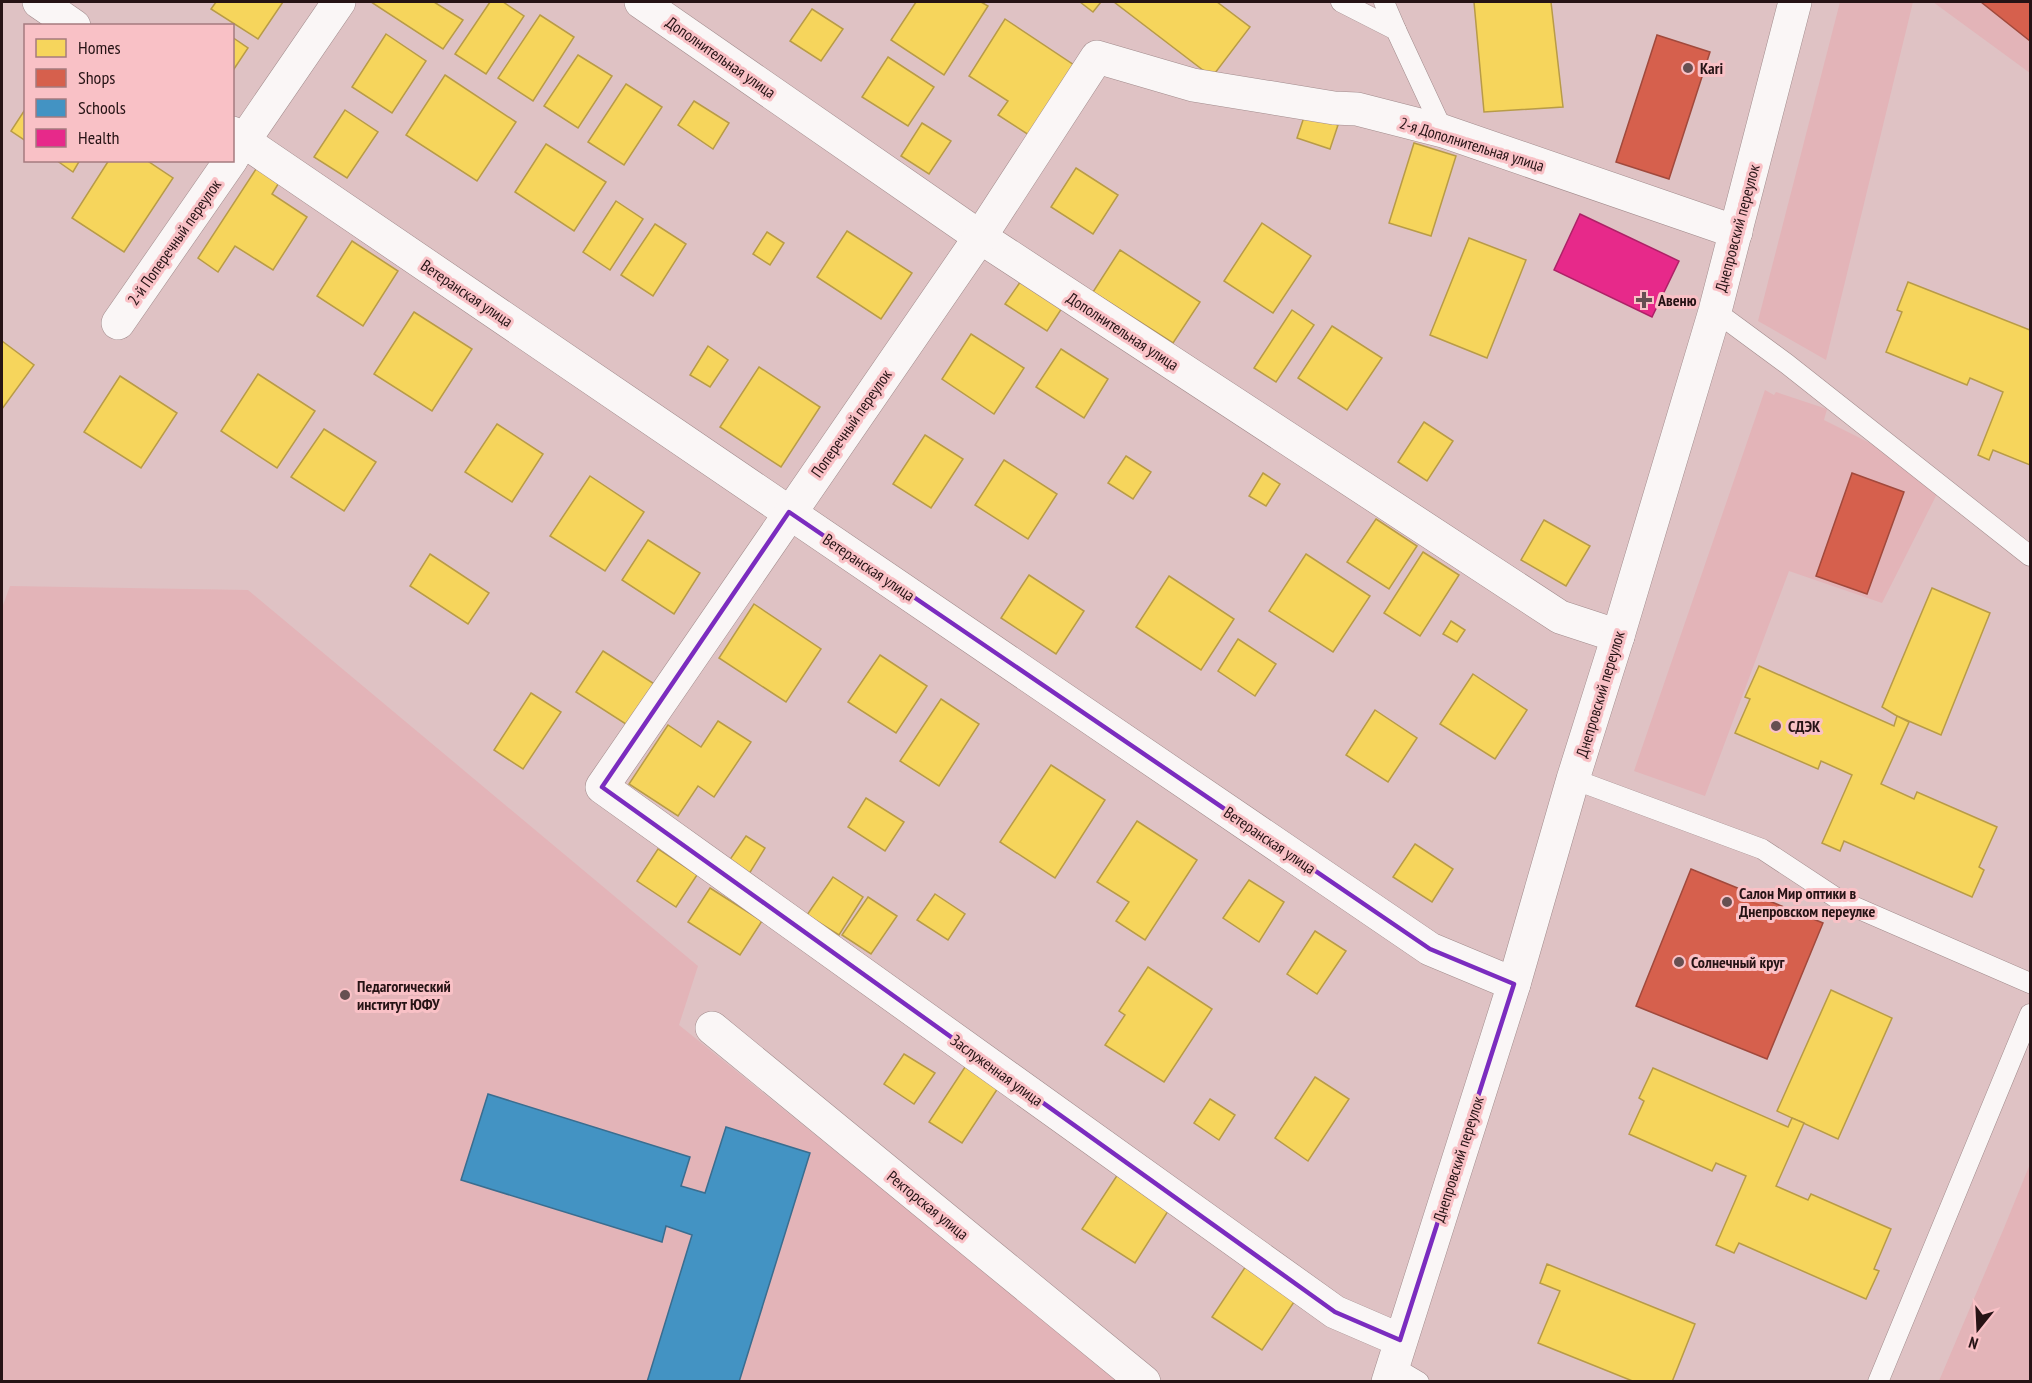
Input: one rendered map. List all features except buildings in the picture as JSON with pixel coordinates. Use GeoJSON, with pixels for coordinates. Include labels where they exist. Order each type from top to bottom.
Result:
{"type":"FeatureCollection","features":[{"type":"Feature","properties":{"kind":"street"},"geometry":{"type":"LineString","coordinates":[[39,2],[71,24]]}},
{"type":"Feature","properties":{"kind":"street","name":"2-й Поперечный переулок"},"geometry":{"type":"LineString","coordinates":[[235,148],[339,2]]}},
{"type":"Feature","properties":{"kind":"street","name":"Дополнительная улица"},"geometry":{"type":"LineString","coordinates":[[641,2],[980,237],[1560,617],[1618,636]]}},
{"type":"Feature","properties":{"kind":"street","name":"Днепровский переулок"},"geometry":{"type":"LineString","coordinates":[[1400,1367],[1573,779],[1715,311],[1795,2]]}},
{"type":"Feature","properties":{"kind":"street","name":"Поперечный переулок"},"geometry":{"type":"LineString","coordinates":[[602,787],[980,237],[1097,57]]}},
{"type":"Feature","properties":{"kind":"street","name":"2-я Дополнительная улица"},"geometry":{"type":"LineString","coordinates":[[1097,57],[1193,85],[1357,110],[1443,131],[1736,232]]}},
{"type":"Feature","properties":{"kind":"street","name":"Ветеранская улица"},"geometry":{"type":"LineString","coordinates":[[235,148],[789,513],[1430,949],[1514,984]]}},
{"type":"Feature","properties":{"kind":"street","name":"2-й Поперечный переулок"},"geometry":{"type":"LineString","coordinates":[[118,323],[226,162]]}},
{"type":"Feature","properties":{"kind":"street","name":"Заслуженная улица"},"geometry":{"type":"LineString","coordinates":[[602,787],[1335,1312],[1400,1367]]}},
{"type":"Feature","properties":{"kind":"street","name":"Ректорская улица"},"geometry":{"type":"LineString","coordinates":[[712,1028],[1144,1382]]}},
{"type":"Feature","properties":{"kind":"lane"},"geometry":{"type":"LineString","coordinates":[[1341,2],[1396,30]]}},
{"type":"Feature","properties":{"kind":"lane"},"geometry":{"type":"LineString","coordinates":[[1384,2],[1443,131]]}},
{"type":"Feature","properties":{"kind":"lane"},"geometry":{"type":"LineString","coordinates":[[1715,311],[1787,364],[2031,556]]}},
{"type":"Feature","properties":{"kind":"lane"},"geometry":{"type":"LineString","coordinates":[[1573,779],[1762,849],[1841,901],[2031,983]]}},
{"type":"Feature","properties":{"kind":"lane"},"geometry":{"type":"LineString","coordinates":[[1878,1382],[2031,1014]]}},
{"type":"Feature","properties":{"kind":"highlighted area"},"geometry":{"type":"Polygon","coordinates":[[[789,512],[1430,949],[1514,984],[1400,1340],[1335,1312],[602,787],[789,512]]]}},
{"type":"Feature","properties":{"kind":"shaded area"},"geometry":{"type":"Polygon","coordinates":[[[1840,2],[1913,2],[1826,360],[1758,321],[1840,2]]]}},
{"type":"Feature","properties":{"kind":"shaded area"},"geometry":{"type":"Polygon","coordinates":[[[1933,2],[2030,2],[2030,73],[1933,2]]]}},
{"type":"Feature","properties":{"kind":"shaded area"},"geometry":{"type":"Polygon","coordinates":[[[1765,390],[1774,395],[1776,392],[1827,409],[1824,420],[1944,480],[1882,603],[1789,571],[1705,796],[1634,771],[1765,390]]]}},
{"type":"Feature","properties":{"kind":"shaded area","name":"Педагогический институт ЮФУ"},"geometry":{"type":"Polygon","coordinates":[[[10,586],[248,590],[698,966],[679,1025],[1120,1381],[2,1381],[2,608],[10,586]]]}},
{"type":"Feature","properties":{"kind":"shaded area"},"geometry":{"type":"Polygon","coordinates":[[[2030,1164],[2030,1381],[1939,1381],[2004,1228],[2030,1164]]]}},
{"type":"Feature","properties":{"kind":"place","name":"Kari"},"geometry":{"type":"Point","coordinates":[1688,68]}},
{"type":"Feature","properties":{"kind":"place","name":"Авеню"},"geometry":{"type":"Point","coordinates":[1644,300]}},
{"type":"Feature","properties":{"kind":"place","name":"СДЭК"},"geometry":{"type":"Point","coordinates":[1776,726]}},
{"type":"Feature","properties":{"kind":"place","name":"Салон Мир оптики в Днепровском переулке"},"geometry":{"type":"Point","coordinates":[1727,902]}},
{"type":"Feature","properties":{"kind":"place","name":"Солнечный круг"},"geometry":{"type":"Point","coordinates":[1679,962]}},
{"type":"Feature","properties":{"kind":"place","name":"Педагогический институт ЮФУ"},"geometry":{"type":"Point","coordinates":[345,995]}}]}
